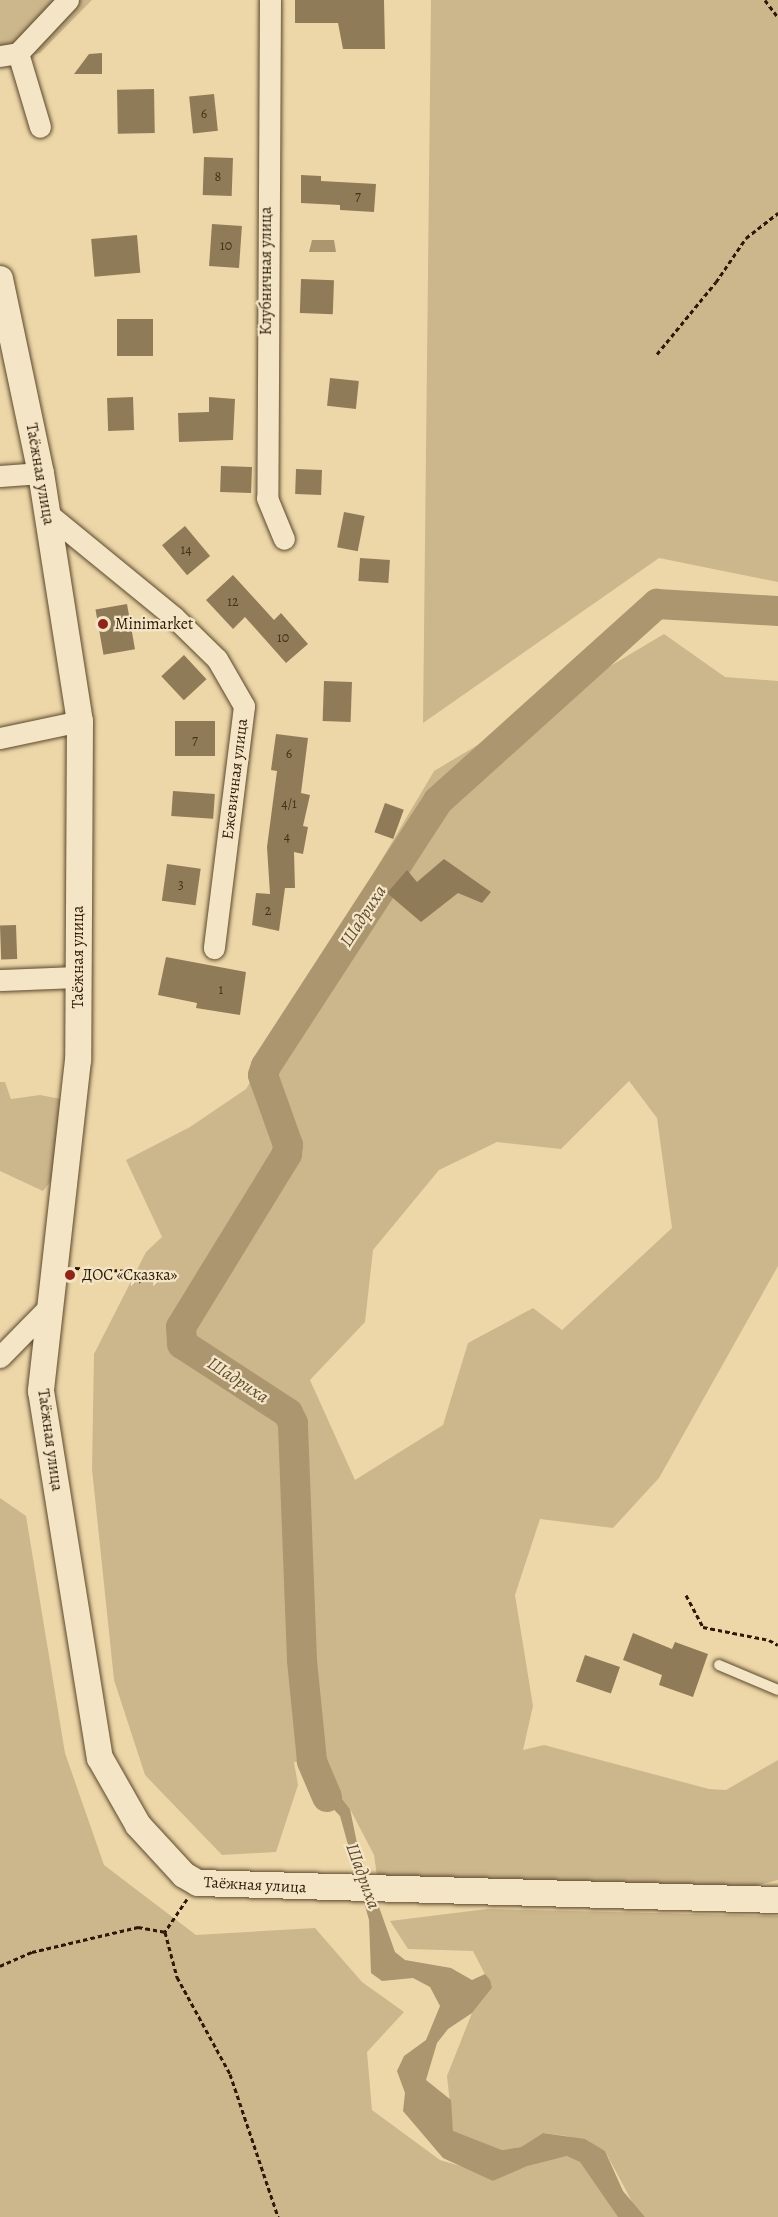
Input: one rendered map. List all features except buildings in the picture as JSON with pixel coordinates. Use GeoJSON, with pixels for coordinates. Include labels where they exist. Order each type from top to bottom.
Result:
{"type":"FeatureCollection","features":[{"type":"Feature","properties":{"kind":"street"},"geometry":{"type":"LineString","coordinates":[[40,127],[9,54],[68,0]]}},
{"type":"Feature","properties":{"kind":"street","name":"Клубничная улица"},"geometry":{"type":"LineString","coordinates":[[270,0],[267,498],[284,539]]}},
{"type":"Feature","properties":{"kind":"street","name":"Таёжная улица"},"geometry":{"type":"LineString","coordinates":[[0,279],[41,473],[80,721],[78,1060],[41,1390],[100,1758],[138,1825],[184,1875],[198,1882],[322,1888],[778,1900]]}},
{"type":"Feature","properties":{"kind":"street"},"geometry":{"type":"LineString","coordinates":[[0,476],[41,473]]}},
{"type":"Feature","properties":{"kind":"street","name":"Ежевичная улица"},"geometry":{"type":"LineString","coordinates":[[48,514],[174,616],[217,659],[244,706],[214,948]]}},
{"type":"Feature","properties":{"kind":"street"},"geometry":{"type":"LineString","coordinates":[[0,738],[80,721]]}},
{"type":"Feature","properties":{"kind":"street"},"geometry":{"type":"LineString","coordinates":[[0,980],[78,977]]}},
{"type":"Feature","properties":{"kind":"street"},"geometry":{"type":"LineString","coordinates":[[0,1357],[51,1305]]}},
{"type":"Feature","properties":{"kind":"lane"},"geometry":{"type":"LineString","coordinates":[[719,1665],[778,1690]]}},
{"type":"Feature","properties":{"kind":"path"},"geometry":{"type":"LineString","coordinates":[[765,0],[778,17]]}},
{"type":"Feature","properties":{"kind":"path"},"geometry":{"type":"LineString","coordinates":[[657,354],[746,238],[778,213]]}},
{"type":"Feature","properties":{"kind":"path"},"geometry":{"type":"LineString","coordinates":[[55,1266],[129,1271],[141,1282]]}},
{"type":"Feature","properties":{"kind":"path"},"geometry":{"type":"LineString","coordinates":[[686,1595],[704,1627],[769,1640],[778,1645]]}},
{"type":"Feature","properties":{"kind":"path"},"geometry":{"type":"LineString","coordinates":[[198,1882],[165,1932],[177,1977],[230,2073],[278,2217]]}},
{"type":"Feature","properties":{"kind":"path"},"geometry":{"type":"LineString","coordinates":[[0,1966],[32,1952],[138,1926],[165,1932]]}},
{"type":"Feature","properties":{"kind":"shaded area"},"geometry":{"type":"Polygon","coordinates":[[[0,0],[92,0],[40,53],[0,64],[0,0]]]}},
{"type":"Feature","properties":{"kind":"shaded area"},"geometry":{"type":"Polygon","coordinates":[[[431,0],[778,0],[778,582],[659,558],[423,723],[431,0]]]}},
{"type":"Feature","properties":{"kind":"shaded area"},"geometry":{"type":"Polygon","coordinates":[[[664,634],[725,677],[778,681],[778,1266],[659,1478],[613,1528],[540,1519],[515,1595],[533,1706],[523,1750],[544,1745],[709,1789],[726,1790],[778,1760],[778,1880],[754,1886],[377,1876],[374,1855],[350,1809],[312,1761],[294,1762],[298,1785],[276,1852],[222,1855],[145,1775],[114,1680],[92,1469],[94,1354],[146,1252],[162,1237],[126,1160],[190,1127],[246,1089],[434,771],[664,634]],[[629,1081],[561,1149],[497,1142],[439,1170],[373,1250],[365,1322],[310,1380],[355,1480],[443,1425],[468,1343],[533,1308],[562,1330],[672,1228],[657,1118],[629,1081]]]}},
{"type":"Feature","properties":{"kind":"shaded area"},"geometry":{"type":"Polygon","coordinates":[[[0,1082],[5,1082],[11,1099],[40,1095],[66,1100],[58,1172],[43,1191],[0,1171],[0,1082]]]}},
{"type":"Feature","properties":{"kind":"shaded area"},"geometry":{"type":"Polygon","coordinates":[[[0,1498],[26,1516],[65,1753],[104,1865],[196,1935],[315,1928],[362,1982],[404,2012],[367,2052],[372,2110],[440,2160],[474,2170],[493,2181],[531,2163],[567,2156],[581,2158],[624,2217],[0,2217],[0,1498]]]}},
{"type":"Feature","properties":{"kind":"shaded area"},"geometry":{"type":"Polygon","coordinates":[[[487,1909],[778,1916],[778,2217],[645,2217],[638,2213],[605,2151],[567,2136],[543,2133],[521,2147],[502,2150],[453,2132],[447,2076],[472,2013],[492,1988],[473,1951],[408,1949],[390,1921],[487,1909]]]}},
{"type":"Feature","properties":{"kind":"water"},"geometry":{"type":"Polygon","coordinates":[[[312,240],[334,240],[336,252],[309,252],[312,240]]]}},
{"type":"Feature","properties":{"kind":"water"},"geometry":{"type":"Polygon","coordinates":[[[312,1761],[350,1809],[358,1848],[395,1952],[405,1960],[451,1968],[472,1980],[485,1974],[490,1980],[492,1988],[472,2013],[448,2029],[437,2043],[426,2080],[451,2100],[453,2131],[502,2150],[521,2147],[543,2133],[585,2139],[605,2151],[623,2191],[645,2217],[618,2217],[580,2162],[567,2156],[527,2166],[493,2181],[443,2158],[403,2111],[405,2093],[397,2071],[404,2056],[426,2040],[440,2006],[430,1987],[413,1978],[382,1981],[371,1973],[369,1920],[340,1816],[320,1795],[312,1761]]]}},
{"type":"Feature","properties":{"kind":"waterway","name":"Шадриха"},"geometry":{"type":"LineString","coordinates":[[327,1797],[312,1761],[302,1660],[293,1423],[288,1413],[182,1344],[181,1327],[287,1154],[288,1145],[263,1075],[266,1066],[438,801],[657,604],[778,611]]}},
{"type":"Feature","properties":{"kind":"place","name":"Minimarket"},"geometry":{"type":"Point","coordinates":[103,624]}},
{"type":"Feature","properties":{"kind":"place","name":"ДОС «Сказка»"},"geometry":{"type":"Point","coordinates":[70,1275]}}]}
